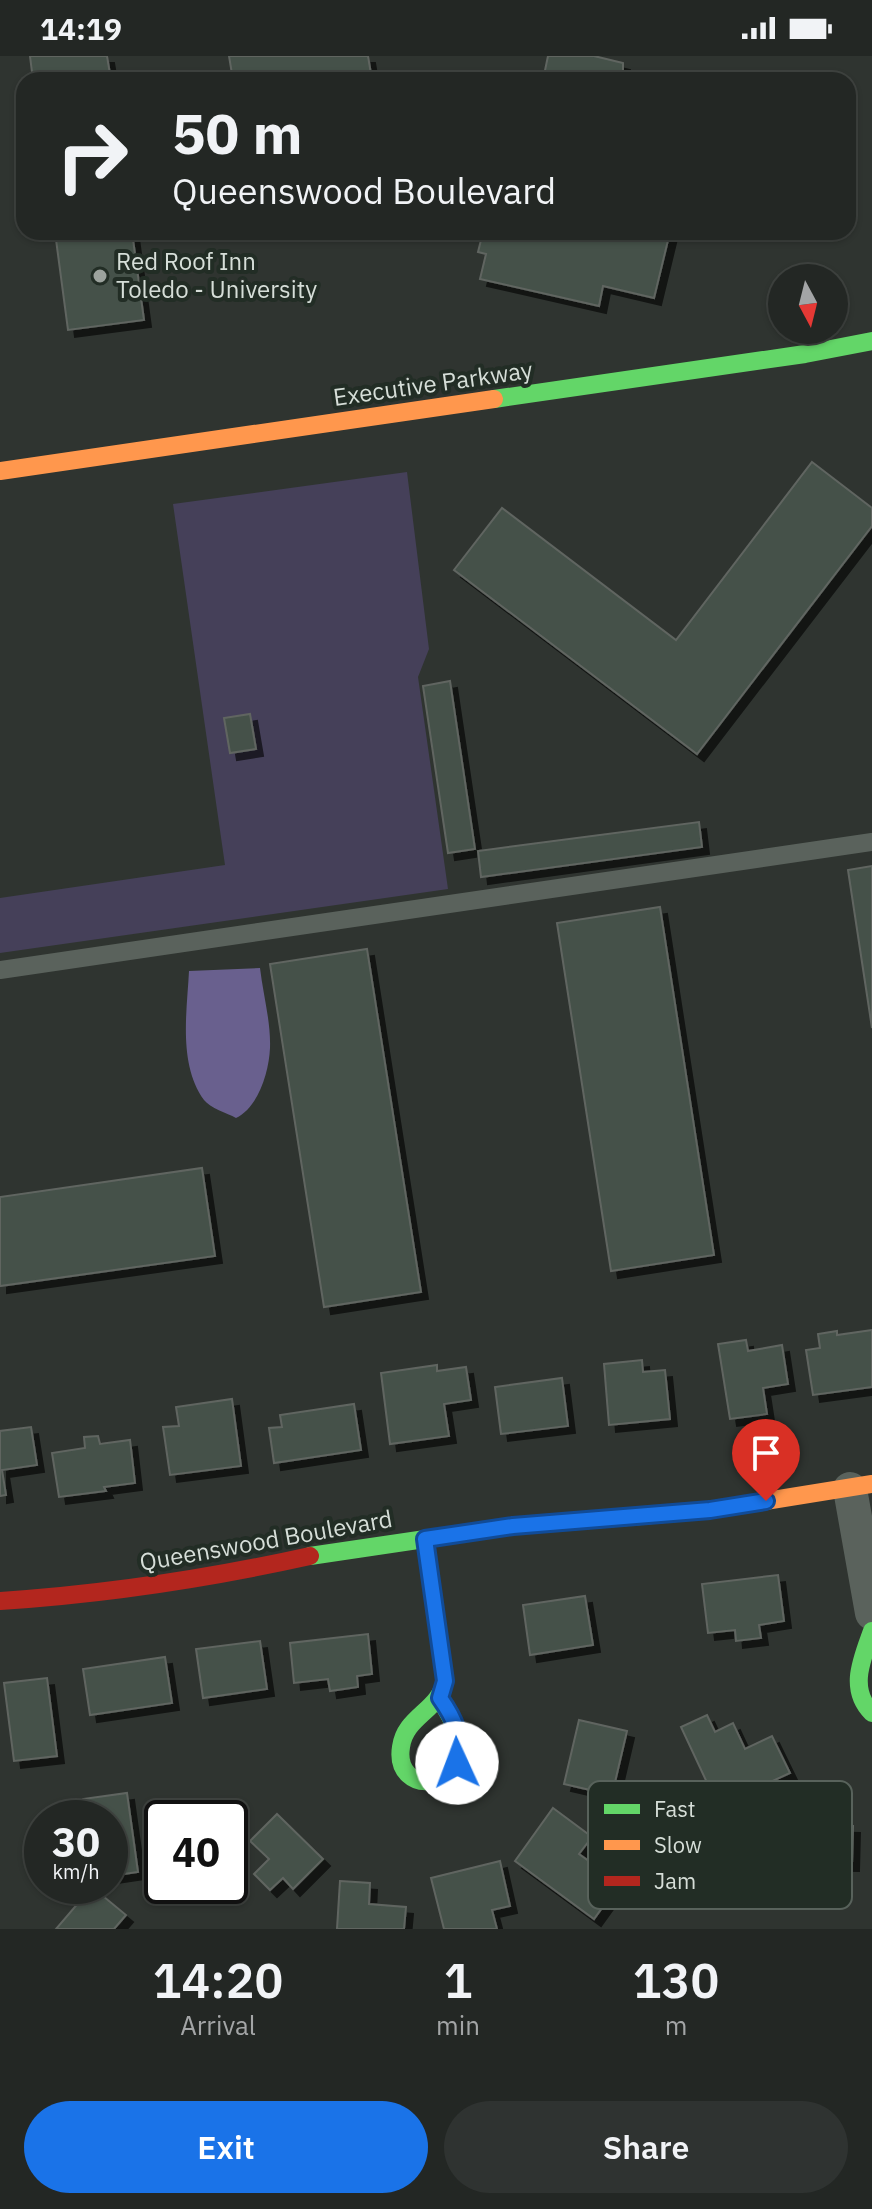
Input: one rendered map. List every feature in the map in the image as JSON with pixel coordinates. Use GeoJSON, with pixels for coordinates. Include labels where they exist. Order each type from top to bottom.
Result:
{"type":"FeatureCollection","features":[{"type":"Feature","properties":{"kind":"street","name":"Executive Parkway"},"geometry":{"type":"LineString","coordinates":[[0,471],[805,354],[872,341]]}},
{"type":"Feature","properties":{"kind":"street","name":"Queenswood Boulevard"},"geometry":{"type":"LineString","coordinates":[[0,1601],[81,1596],[209,1578],[315,1555],[513,1526],[710,1510],[861,1486]]}},
{"type":"Feature","properties":{"kind":"street"},"geometry":{"type":"LineString","coordinates":[[861,1486],[872,1613]]}},
{"type":"Feature","properties":{"kind":"street"},"geometry":{"type":"LineString","coordinates":[[425,1539],[445,1681],[440,1698]]}},
{"type":"Feature","properties":{"kind":"street"},"geometry":{"type":"LineString","coordinates":[[872,1631],[858,1681],[859,1697],[872,1713]]}},
{"type":"Feature","properties":{"kind":"lane"},"geometry":{"type":"LineString","coordinates":[[0,970],[872,842]]}},
{"type":"Feature","properties":{"kind":"shaded area"},"geometry":{"type":"Polygon","coordinates":[[[407,472],[429,649],[418,677],[448,889],[0,953],[0,898],[225,865],[173,504],[407,472]]]}},
{"type":"Feature","properties":{"kind":"shaded area"},"geometry":{"type":"Polygon","coordinates":[[[260,968],[269,1028],[269,1057],[265,1078],[256,1098],[236,1118],[204,1100],[190,1070],[186,1037],[189,971],[260,968]]]}},
{"type":"Feature","properties":{"kind":"building"},"geometry":{"type":"Polygon","coordinates":[[[30,56],[107,56],[110,72],[32,72],[30,56]]]}},
{"type":"Feature","properties":{"kind":"building"},"geometry":{"type":"Polygon","coordinates":[[[229,56],[368,56],[371,72],[232,72],[229,56]]]}},
{"type":"Feature","properties":{"kind":"building"},"geometry":{"type":"Polygon","coordinates":[[[548,56],[594,56],[623,63],[623,72],[545,72],[548,56]]]}},
{"type":"Feature","properties":{"kind":"building","name":"Red Roof Inn Toledo - University"},"geometry":{"type":"Polygon","coordinates":[[[56,240],[133,240],[144,320],[68,330],[56,240]]]}},
{"type":"Feature","properties":{"kind":"building"},"geometry":{"type":"Polygon","coordinates":[[[481,240],[668,240],[654,298],[603,286],[599,306],[480,279],[486,254],[478,252],[481,240]]]}},
{"type":"Feature","properties":{"kind":"building"},"geometry":{"type":"Polygon","coordinates":[[[812,462],[872,508],[872,526],[697,754],[454,570],[502,508],[676,640],[812,462]]]}},
{"type":"Feature","properties":{"kind":"building"},"geometry":{"type":"Polygon","coordinates":[[[450,681],[475,849],[448,853],[423,686],[450,681]]]}},
{"type":"Feature","properties":{"kind":"building"},"geometry":{"type":"Polygon","coordinates":[[[250,714],[256,749],[230,753],[224,718],[250,714]]]}},
{"type":"Feature","properties":{"kind":"building"},"geometry":{"type":"Polygon","coordinates":[[[699,822],[702,847],[481,877],[478,851],[699,822]]]}},
{"type":"Feature","properties":{"kind":"building"},"geometry":{"type":"Polygon","coordinates":[[[872,866],[872,1028],[848,870],[872,866]]]}},
{"type":"Feature","properties":{"kind":"building"},"geometry":{"type":"Polygon","coordinates":[[[660,907],[714,1255],[611,1271],[557,923],[660,907]]]}},
{"type":"Feature","properties":{"kind":"building"},"geometry":{"type":"Polygon","coordinates":[[[367,949],[421,1292],[324,1307],[270,964],[367,949]]]}},
{"type":"Feature","properties":{"kind":"building"},"geometry":{"type":"Polygon","coordinates":[[[202,1168],[215,1256],[0,1286],[0,1197],[202,1168]]]}},
{"type":"Feature","properties":{"kind":"building"},"geometry":{"type":"Polygon","coordinates":[[[872,1330],[872,1387],[813,1395],[806,1350],[820,1348],[818,1334],[837,1331],[837,1335],[872,1330]]]}},
{"type":"Feature","properties":{"kind":"building"},"geometry":{"type":"Polygon","coordinates":[[[746,1340],[748,1351],[782,1345],[788,1384],[763,1388],[767,1414],[730,1419],[718,1344],[746,1340]]]}},
{"type":"Feature","properties":{"kind":"building"},"geometry":{"type":"Polygon","coordinates":[[[642,1360],[643,1372],[665,1370],[670,1419],[609,1425],[604,1364],[642,1360]]]}},
{"type":"Feature","properties":{"kind":"building"},"geometry":{"type":"Polygon","coordinates":[[[437,1365],[437,1371],[466,1367],[471,1400],[444,1404],[449,1436],[390,1444],[381,1373],[437,1365]]]}},
{"type":"Feature","properties":{"kind":"building"},"geometry":{"type":"Polygon","coordinates":[[[562,1378],[568,1426],[501,1434],[495,1387],[562,1378]]]}},
{"type":"Feature","properties":{"kind":"building"},"geometry":{"type":"Polygon","coordinates":[[[232,1399],[241,1466],[170,1475],[163,1427],[179,1426],[176,1407],[232,1399]]]}},
{"type":"Feature","properties":{"kind":"building"},"geometry":{"type":"Polygon","coordinates":[[[354,1404],[361,1450],[274,1463],[269,1428],[282,1427],[280,1415],[354,1404]]]}},
{"type":"Feature","properties":{"kind":"building"},"geometry":{"type":"Polygon","coordinates":[[[31,1427],[37,1465],[2,1470],[6,1495],[0,1496],[0,1431],[31,1427]]]}},
{"type":"Feature","properties":{"kind":"building"},"geometry":{"type":"Polygon","coordinates":[[[98,1436],[100,1444],[130,1440],[135,1483],[104,1487],[106,1491],[59,1497],[52,1453],[85,1448],[84,1437],[98,1436]]]}},
{"type":"Feature","properties":{"kind":"building"},"geometry":{"type":"Polygon","coordinates":[[[778,1575],[784,1621],[759,1625],[761,1638],[736,1641],[735,1630],[708,1633],[702,1584],[778,1575]]]}},
{"type":"Feature","properties":{"kind":"building"},"geometry":{"type":"Polygon","coordinates":[[[585,1596],[593,1645],[530,1655],[523,1605],[585,1596]]]}},
{"type":"Feature","properties":{"kind":"building"},"geometry":{"type":"Polygon","coordinates":[[[368,1634],[372,1674],[357,1676],[358,1687],[330,1691],[328,1679],[294,1683],[290,1643],[368,1634]]]}},
{"type":"Feature","properties":{"kind":"building"},"geometry":{"type":"Polygon","coordinates":[[[260,1641],[267,1689],[203,1698],[196,1649],[260,1641]]]}},
{"type":"Feature","properties":{"kind":"building"},"geometry":{"type":"Polygon","coordinates":[[[165,1657],[172,1703],[90,1715],[83,1669],[165,1657]]]}},
{"type":"Feature","properties":{"kind":"building"},"geometry":{"type":"Polygon","coordinates":[[[47,1678],[57,1756],[14,1761],[4,1683],[47,1678]]]}},
{"type":"Feature","properties":{"kind":"building"},"geometry":{"type":"Polygon","coordinates":[[[707,1715],[715,1732],[733,1723],[745,1749],[772,1736],[790,1773],[773,1781],[706,1781],[681,1727],[707,1715]]]}},
{"type":"Feature","properties":{"kind":"building"},"geometry":{"type":"Polygon","coordinates":[[[579,1720],[627,1731],[615,1781],[588,1781],[588,1790],[564,1784],[579,1720]]]}},
{"type":"Feature","properties":{"kind":"building"},"geometry":{"type":"Polygon","coordinates":[[[127,1793],[128,1800],[83,1800],[127,1793]]]}},
{"type":"Feature","properties":{"kind":"building"},"geometry":{"type":"Polygon","coordinates":[[[128,1800],[138,1872],[128,1873],[128,1800]]]}},
{"type":"Feature","properties":{"kind":"building"},"geometry":{"type":"Polygon","coordinates":[[[553,1808],[588,1834],[588,1842],[579,1854],[588,1860],[588,1909],[601,1909],[594,1919],[515,1861],[553,1808]]]}},
{"type":"Feature","properties":{"kind":"building"},"geometry":{"type":"Polygon","coordinates":[[[277,1814],[323,1859],[293,1889],[283,1878],[270,1890],[254,1874],[269,1859],[250,1841],[277,1814]]]}},
{"type":"Feature","properties":{"kind":"building"},"geometry":{"type":"Polygon","coordinates":[[[500,1861],[510,1906],[492,1910],[497,1929],[444,1929],[431,1878],[500,1861]]]}},
{"type":"Feature","properties":{"kind":"building"},"geometry":{"type":"Polygon","coordinates":[[[340,1881],[370,1883],[369,1904],[406,1907],[404,1929],[337,1929],[340,1881]]]}},
{"type":"Feature","properties":{"kind":"building"},"geometry":{"type":"Polygon","coordinates":[[[77,1904],[113,1904],[126,1915],[114,1929],[56,1929],[77,1904]]]}},
{"type":"Feature","properties":{"kind":"traffic: fast"},"geometry":{"type":"LineString","coordinates":[[494,399],[805,354],[872,341]]}},
{"type":"Feature","properties":{"kind":"traffic: fast"},"geometry":{"type":"LineString","coordinates":[[310,1556],[513,1526],[640,1516]]}},
{"type":"Feature","properties":{"kind":"traffic: fast"},"geometry":{"type":"LineString","coordinates":[[425,1539],[445,1681],[436,1700],[409,1728],[401,1747],[402,1763],[408,1774],[419,1780],[431,1781],[443,1776],[453,1766],[458,1752],[455,1728],[440,1698]]}},
{"type":"Feature","properties":{"kind":"traffic: fast"},"geometry":{"type":"LineString","coordinates":[[872,1631],[859,1674],[860,1694],[872,1713]]}},
{"type":"Feature","properties":{"kind":"traffic: slow"},"geometry":{"type":"LineString","coordinates":[[0,471],[494,399]]}},
{"type":"Feature","properties":{"kind":"traffic: slow"},"geometry":{"type":"LineString","coordinates":[[640,1516],[710,1510],[872,1484]]}},
{"type":"Feature","properties":{"kind":"traffic: jam"},"geometry":{"type":"LineString","coordinates":[[0,1601],[156,1584],[310,1556]]}},
{"type":"Feature","properties":{"kind":"place","name":"Red Roof Inn Toledo - University"},"geometry":{"type":"Point","coordinates":[100,276]}},
{"type":"Feature","properties":{"kind":"route"},"geometry":{"type":"LineString","coordinates":[[457,1763],[460,1748],[458,1732],[454,1718],[440,1698],[445,1681],[425,1539],[513,1526],[710,1510],[766,1501]]}}]}
